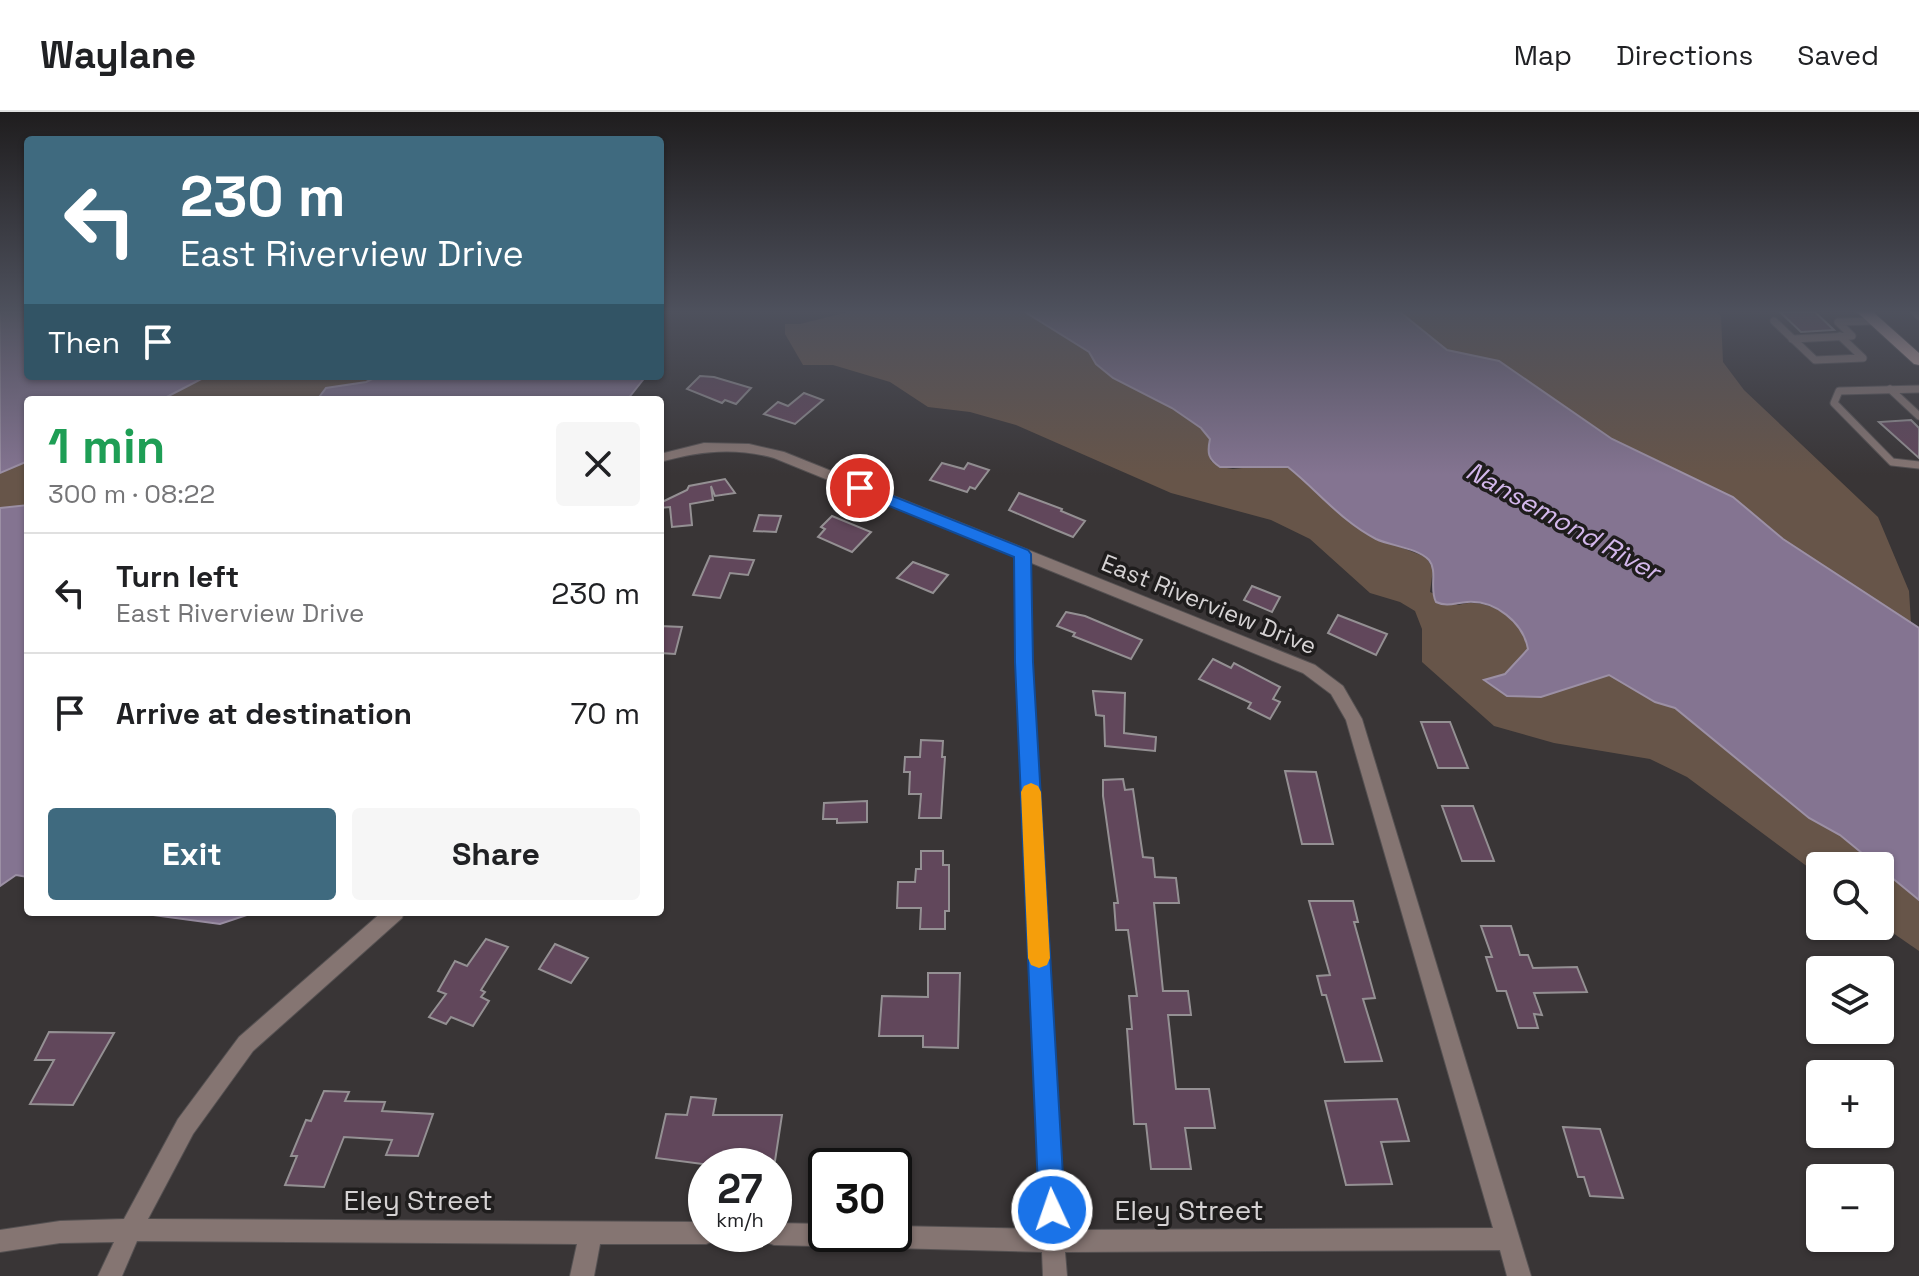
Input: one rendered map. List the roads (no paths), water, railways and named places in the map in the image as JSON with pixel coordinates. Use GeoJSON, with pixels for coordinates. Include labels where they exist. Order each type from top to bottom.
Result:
{"type":"FeatureCollection","features":[{"type":"Feature","properties":{"kind":"street","name":"East Riverview Drive"},"geometry":{"type":"LineString","coordinates":[[664,457],[700,447],[741,446],[761,450],[1309,669],[1337,690],[1354,719],[1519,1276]]}},
{"type":"Feature","properties":{"kind":"street"},"geometry":{"type":"LineString","coordinates":[[1022,554],[1024,662],[1055,1276]]}},
{"type":"Feature","properties":{"kind":"street"},"geometry":{"type":"LineString","coordinates":[[110,1276],[164,1158],[225,1068],[246,1044],[390,916]]}},
{"type":"Feature","properties":{"kind":"street","name":"Eley Street"},"geometry":{"type":"LineString","coordinates":[[0,1241],[60,1232],[131,1230],[688,1233]]}},
{"type":"Feature","properties":{"kind":"street"},"geometry":{"type":"LineString","coordinates":[[582,1276],[591,1231]]}},
{"type":"Feature","properties":{"kind":"street","name":"Eley Street"},"geometry":{"type":"LineString","coordinates":[[792,1234],[1053,1241],[1508,1239]]}},
{"type":"Feature","properties":{"kind":"lane"},"geometry":{"type":"LineString","coordinates":[[1890,389],[1919,416]]}},
{"type":"Feature","properties":{"kind":"lane"},"geometry":{"type":"LineString","coordinates":[[1919,389],[1839,391],[1834,403],[1892,462],[1919,465]]}},
{"type":"Feature","properties":{"kind":"water"},"geometry":{"type":"Polygon","coordinates":[[[0,366],[24,366],[24,380],[199,380],[169,396],[24,396],[24,463],[0,473],[0,366]]]}},
{"type":"Feature","properties":{"kind":"water","name":"Nansemond River"},"geometry":{"type":"Polygon","coordinates":[[[1099,366],[1507,366],[1612,439],[1733,497],[1783,539],[1919,628],[1919,900],[1894,879],[1894,852],[1861,852],[1840,835],[1809,818],[1675,708],[1655,702],[1609,675],[1541,697],[1507,696],[1484,680],[1505,674],[1528,649],[1520,630],[1506,615],[1477,602],[1436,602],[1432,564],[1424,556],[1363,532],[1288,467],[1220,467],[1211,458],[1210,439],[1201,428],[1172,408],[1113,378],[1099,366]]]}},
{"type":"Feature","properties":{"kind":"water"},"geometry":{"type":"Polygon","coordinates":[[[643,380],[630,396],[320,396],[326,388],[366,382],[643,380]]]}},
{"type":"Feature","properties":{"kind":"water"},"geometry":{"type":"Polygon","coordinates":[[[24,505],[24,876],[16,875],[0,886],[0,508],[24,505]]]}},
{"type":"Feature","properties":{"kind":"water"},"geometry":{"type":"Polygon","coordinates":[[[161,916],[244,916],[220,924],[161,916]]]}}]}
